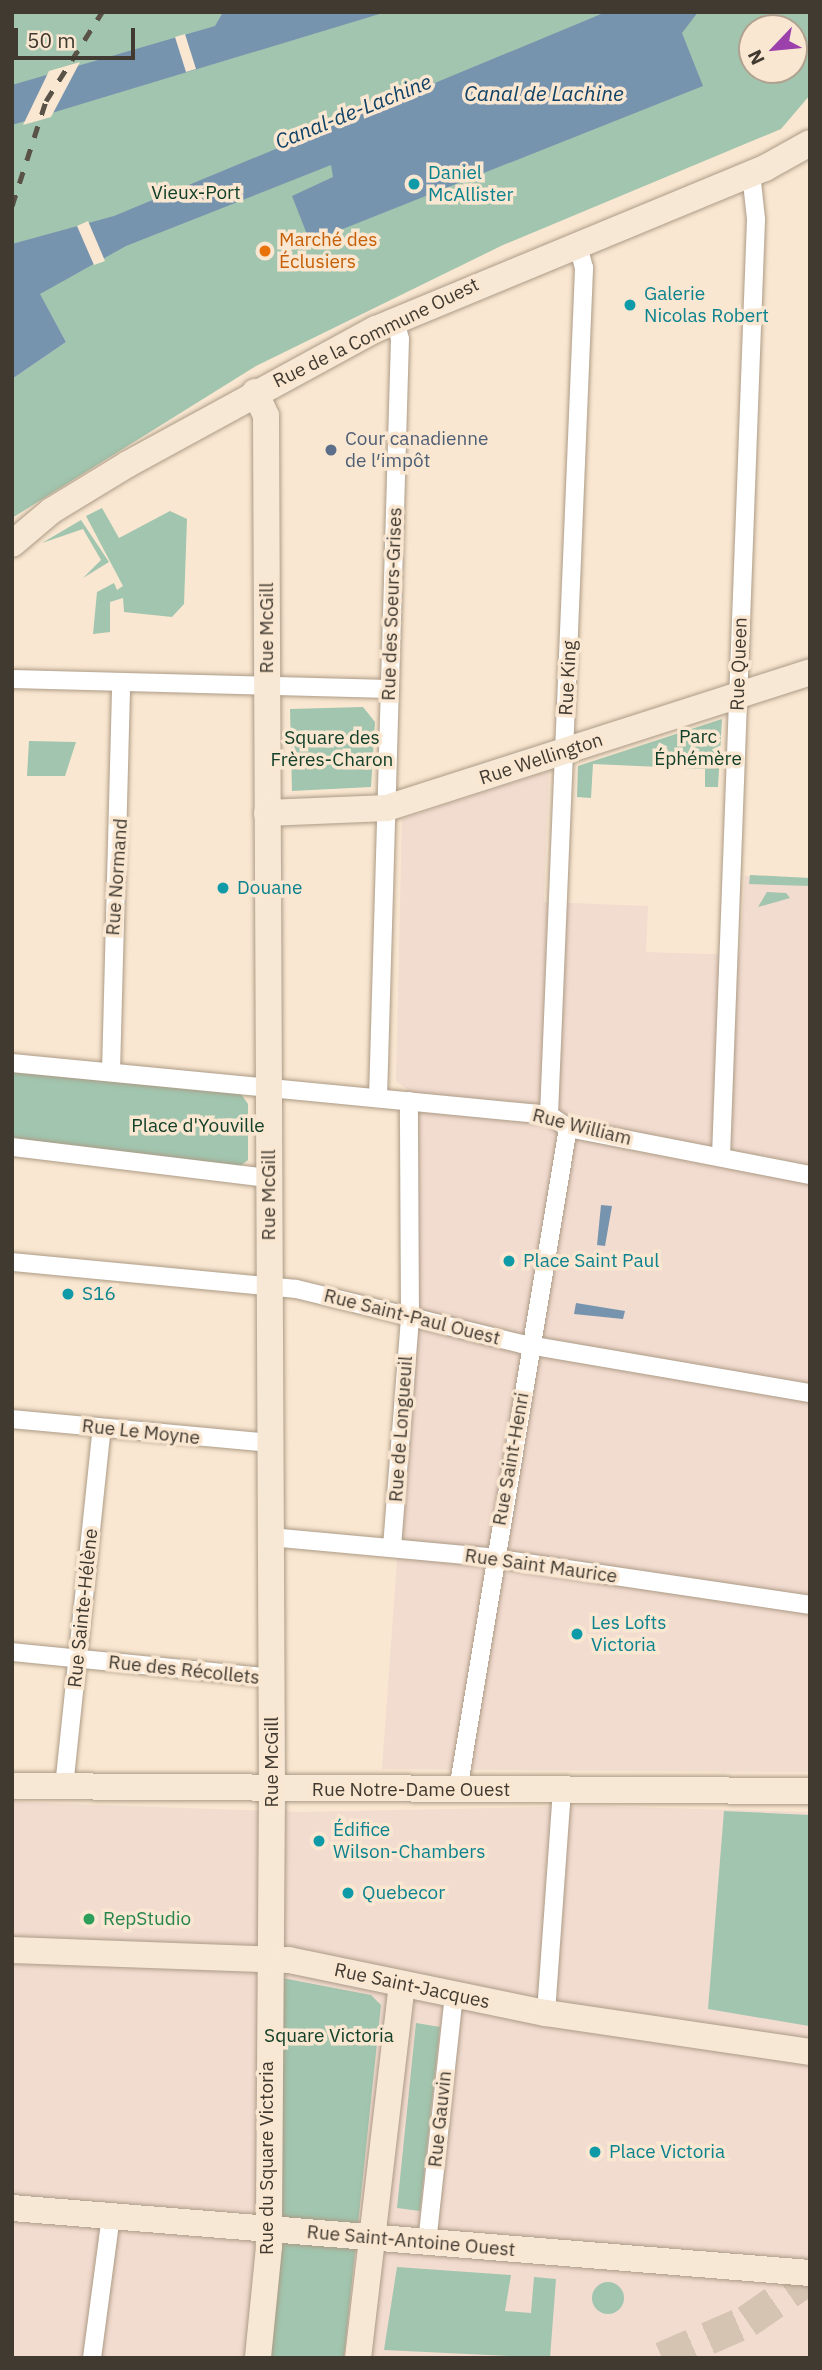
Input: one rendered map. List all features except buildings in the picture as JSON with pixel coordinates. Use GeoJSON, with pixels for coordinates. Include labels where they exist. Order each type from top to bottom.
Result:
{"type":"FeatureCollection","features":[{"type":"Feature","properties":{"kind":"street","name":"Rue de la Commune Ouest"},"geometry":{"type":"LineString","coordinates":[[12,544],[76,494],[255,392],[395,320],[577,242],[758,171],[810,143]]}},
{"type":"Feature","properties":{"kind":"street","name":"Rue de la Commune Ouest"},"geometry":{"type":"LineString","coordinates":[[758,171],[810,159]]}},
{"type":"Feature","properties":{"kind":"street","name":"Rue Queen"},"geometry":{"type":"LineString","coordinates":[[721,1157],[758,171]]}},
{"type":"Feature","properties":{"kind":"street","name":"Rue King"},"geometry":{"type":"LineString","coordinates":[[549,1115],[584,268],[577,242]]}},
{"type":"Feature","properties":{"kind":"street","name":"Rue des Soeurs-Grises"},"geometry":{"type":"LineString","coordinates":[[378,1098],[400,339],[395,320]]}},
{"type":"Feature","properties":{"kind":"street","name":"Rue McGill"},"geometry":{"type":"LineString","coordinates":[[255,392],[266,416],[272,1678],[268,1958]]}},
{"type":"Feature","properties":{"kind":"street","name":"Rue Wellington"},"geometry":{"type":"LineString","coordinates":[[267,813],[387,808],[810,672]]}},
{"type":"Feature","properties":{"kind":"street"},"geometry":{"type":"LineString","coordinates":[[12,679],[390,689]]}},
{"type":"Feature","properties":{"kind":"street","name":"Rue Normand"},"geometry":{"type":"LineString","coordinates":[[111,1072],[121,682]]}},
{"type":"Feature","properties":{"kind":"street"},"geometry":{"type":"LineString","coordinates":[[12,1063],[268,1087]]}},
{"type":"Feature","properties":{"kind":"street","name":"Rue William"},"geometry":{"type":"LineString","coordinates":[[268,1087],[549,1115],[568,1128],[810,1175]]}},
{"type":"Feature","properties":{"kind":"street","name":"Rue de Longueuil"},"geometry":{"type":"LineString","coordinates":[[391,1547],[410,1318],[409,1101]]}},
{"type":"Feature","properties":{"kind":"street","name":"Rue Saint-Henri"},"geometry":{"type":"LineString","coordinates":[[458,1790],[494,1558],[568,1128]]}},
{"type":"Feature","properties":{"kind":"street"},"geometry":{"type":"LineString","coordinates":[[12,1147],[269,1178]]}},
{"type":"Feature","properties":{"kind":"street","name":"Rue Saint-Paul Ouest"},"geometry":{"type":"LineString","coordinates":[[12,1262],[269,1286],[531,1346],[810,1393]]}},
{"type":"Feature","properties":{"kind":"street","name":"Rue Le Moyne"},"geometry":{"type":"LineString","coordinates":[[12,1419],[270,1443]]}},
{"type":"Feature","properties":{"kind":"street","name":"Rue Sainte-Hélène"},"geometry":{"type":"LineString","coordinates":[[64,1787],[102,1428]]}},
{"type":"Feature","properties":{"kind":"street","name":"Rue Saint Maurice"},"geometry":{"type":"LineString","coordinates":[[271,1537],[494,1558],[810,1605]]}},
{"type":"Feature","properties":{"kind":"street","name":"Rue des Récollets"},"geometry":{"type":"LineString","coordinates":[[12,1652],[272,1678]]}},
{"type":"Feature","properties":{"kind":"street","name":"Rue Notre-Dame Ouest"},"geometry":{"type":"LineString","coordinates":[[12,1786],[272,1790],[810,1791]]}},
{"type":"Feature","properties":{"kind":"street"},"geometry":{"type":"LineString","coordinates":[[546,2013],[562,1790]]}},
{"type":"Feature","properties":{"kind":"street","name":"Rue Saint-Jacques"},"geometry":{"type":"LineString","coordinates":[[12,1950],[268,1958],[546,2013],[810,2052]]}},
{"type":"Feature","properties":{"kind":"street","name":"Rue du Square Victoria"},"geometry":{"type":"LineString","coordinates":[[258,2358],[268,2228],[268,1958]]}},
{"type":"Feature","properties":{"kind":"street"},"geometry":{"type":"LineString","coordinates":[[358,2358],[402,1985]]}},
{"type":"Feature","properties":{"kind":"street","name":"Rue Gauvin"},"geometry":{"type":"LineString","coordinates":[[427,2244],[454,1995]]}},
{"type":"Feature","properties":{"kind":"street","name":"Rue Saint-Antoine Ouest"},"geometry":{"type":"LineString","coordinates":[[12,2208],[268,2228],[427,2244],[810,2273]]}},
{"type":"Feature","properties":{"kind":"street"},"geometry":{"type":"LineString","coordinates":[[92,2358],[111,2216]]}},
{"type":"Feature","properties":{"kind":"shaded area"},"geometry":{"type":"Polygon","coordinates":[[[549,771],[544,902],[648,906],[646,952],[740,955],[745,876],[810,878],[810,1772],[382,1769],[415,1311],[401,1307],[407,1089],[396,1081],[402,819],[549,771]]]}},
{"type":"Feature","properties":{"kind":"shaded area"},"geometry":{"type":"Polygon","coordinates":[[[12,1802],[301,1812],[588,1806],[810,1812],[810,2358],[12,2358],[12,1802]]]}},
{"type":"Feature","properties":{"kind":"green space","name":"Vieux-Port"},"geometry":{"type":"Polygon","coordinates":[[[12,12],[810,12],[810,95],[781,129],[503,245],[256,366],[12,518],[12,379],[66,342],[12,244],[12,12]]]}},
{"type":"Feature","properties":{"kind":"green space"},"geometry":{"type":"Polygon","coordinates":[[[102,508],[119,538],[170,511],[187,519],[184,604],[172,617],[124,612],[123,598],[110,602],[110,632],[93,634],[97,592],[114,583],[117,590],[123,586],[86,516],[102,508]]]}},
{"type":"Feature","properties":{"kind":"green space"},"geometry":{"type":"Polygon","coordinates":[[[81,520],[109,562],[83,578],[101,560],[83,529],[42,543],[81,520]]]}},
{"type":"Feature","properties":{"kind":"green space","name":"Square des Frères-Charon"},"geometry":{"type":"Polygon","coordinates":[[[363,707],[375,722],[371,787],[292,791],[290,709],[363,707]]]}},
{"type":"Feature","properties":{"kind":"green space","name":"Parc Éphémère"},"geometry":{"type":"Polygon","coordinates":[[[722,719],[718,787],[705,787],[705,769],[593,764],[591,798],[577,797],[578,766],[722,719]]]}},
{"type":"Feature","properties":{"kind":"green space"},"geometry":{"type":"Polygon","coordinates":[[[29,741],[76,742],[65,776],[27,776],[29,741]]]}},
{"type":"Feature","properties":{"kind":"green space"},"geometry":{"type":"Polygon","coordinates":[[[750,875],[810,878],[810,886],[749,884],[750,875]]]}},
{"type":"Feature","properties":{"kind":"green space"},"geometry":{"type":"Polygon","coordinates":[[[767,892],[786,893],[790,898],[758,907],[767,892]]]}},
{"type":"Feature","properties":{"kind":"green space","name":"Place d'Youville"},"geometry":{"type":"Polygon","coordinates":[[[12,1072],[241,1094],[248,1104],[248,1160],[239,1167],[12,1138],[12,1072]]]}},
{"type":"Feature","properties":{"kind":"green space"},"geometry":{"type":"Polygon","coordinates":[[[724,1811],[810,1815],[809,2026],[708,2009],[724,1811]]]}},
{"type":"Feature","properties":{"kind":"green space","name":"Square Victoria"},"geometry":{"type":"Polygon","coordinates":[[[282,1978],[371,1995],[381,2005],[344,2358],[269,2358],[282,1978]]]}},
{"type":"Feature","properties":{"kind":"green space"},"geometry":{"type":"Polygon","coordinates":[[[416,2023],[440,2027],[420,2211],[397,2208],[416,2023]]]}},
{"type":"Feature","properties":{"kind":"green space"},"geometry":{"type":"Polygon","coordinates":[[[397,2267],[511,2275],[505,2311],[531,2313],[534,2277],[556,2279],[550,2358],[384,2350],[397,2267]]]}},
{"type":"Feature","properties":{"kind":"green space"},"geometry":{"type":"Polygon","coordinates":[[[608,2282],[620,2286],[624,2298],[620,2310],[608,2314],[596,2310],[592,2298],[596,2286],[608,2282]]]}},
{"type":"Feature","properties":{"kind":"water"},"geometry":{"type":"Polygon","coordinates":[[[223,12],[386,12],[12,125],[12,85],[215,26],[223,12]]]}},
{"type":"Feature","properties":{"kind":"water","name":"Canal de Lachine"},"geometry":{"type":"Polygon","coordinates":[[[606,12],[698,12],[682,33],[703,86],[310,242],[292,196],[333,177],[331,165],[126,246],[40,294],[66,342],[12,379],[12,244],[114,216],[606,12]]]}},
{"type":"Feature","properties":{"kind":"water"},"geometry":{"type":"Polygon","coordinates":[[[601,1205],[612,1206],[605,1246],[597,1245],[601,1205]]]}},
{"type":"Feature","properties":{"kind":"water"},"geometry":{"type":"Polygon","coordinates":[[[576,1303],[625,1311],[623,1319],[574,1314],[576,1303]]]}},
{"type":"Feature","properties":{"kind":"pier"},"geometry":{"type":"Polygon","coordinates":[[[185,34],[196,69],[186,72],[175,37],[185,34]]]}},
{"type":"Feature","properties":{"kind":"pier"},"geometry":{"type":"Polygon","coordinates":[[[80,62],[51,117],[23,125],[49,71],[80,62]]]}},
{"type":"Feature","properties":{"kind":"pier"},"geometry":{"type":"Polygon","coordinates":[[[88,221],[105,261],[94,265],[77,226],[88,221]]]}},
{"type":"Feature","properties":{"kind":"tunnel"},"geometry":{"type":"LineString","coordinates":[[662,2358],[747,2321],[810,2277]]}},
{"type":"Feature","properties":{"kind":"railway"},"geometry":{"type":"LineString","coordinates":[[12,206],[46,101],[102,12]]}},
{"type":"Feature","properties":{"kind":"place","name":"Daniel McAllister"},"geometry":{"type":"Point","coordinates":[414,184]}},
{"type":"Feature","properties":{"kind":"place","name":"Marché des Éclusiers"},"geometry":{"type":"Point","coordinates":[265,251]}},
{"type":"Feature","properties":{"kind":"place","name":"Galerie Nicolas Robert"},"geometry":{"type":"Point","coordinates":[630,305]}},
{"type":"Feature","properties":{"kind":"place","name":"Cour canadienne de l′impôt"},"geometry":{"type":"Point","coordinates":[331,450]}},
{"type":"Feature","properties":{"kind":"place","name":"Douane"},"geometry":{"type":"Point","coordinates":[223,888]}},
{"type":"Feature","properties":{"kind":"place","name":"Place Saint Paul"},"geometry":{"type":"Point","coordinates":[509,1261]}},
{"type":"Feature","properties":{"kind":"place","name":"S16"},"geometry":{"type":"Point","coordinates":[68,1294]}},
{"type":"Feature","properties":{"kind":"place","name":"Les Lofts Victoria"},"geometry":{"type":"Point","coordinates":[577,1634]}},
{"type":"Feature","properties":{"kind":"place","name":"Édifice Wilson-Chambers"},"geometry":{"type":"Point","coordinates":[319,1841]}},
{"type":"Feature","properties":{"kind":"place","name":"Quebecor"},"geometry":{"type":"Point","coordinates":[348,1893]}},
{"type":"Feature","properties":{"kind":"place","name":"RepStudio"},"geometry":{"type":"Point","coordinates":[89,1919]}},
{"type":"Feature","properties":{"kind":"place","name":"Place Victoria"},"geometry":{"type":"Point","coordinates":[595,2152]}},
{"type":"Feature","properties":{"kind":"water label","name":"Canal-de-Lachine"},"geometry":{"type":"Point","coordinates":[353,111]}}]}
